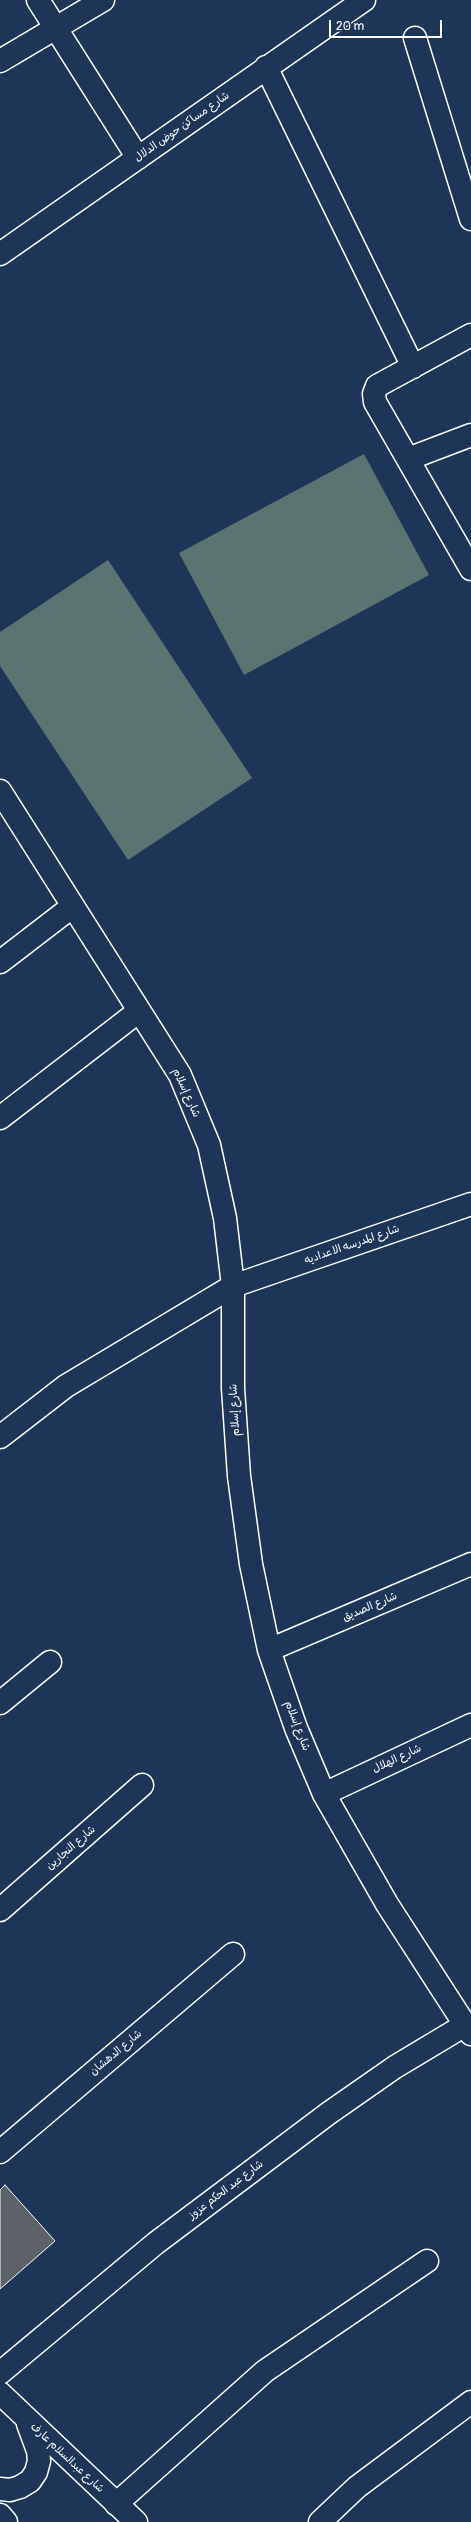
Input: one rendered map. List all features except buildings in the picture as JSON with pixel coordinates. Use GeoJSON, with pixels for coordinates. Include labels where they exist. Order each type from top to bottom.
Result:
{"type":"FeatureCollection","features":[{"type":"Feature","properties":{"kind":"street"},"geometry":{"type":"LineString","coordinates":[[38,0],[138,158]]}},
{"type":"Feature","properties":{"kind":"street"},"geometry":{"type":"LineString","coordinates":[[0,61],[103,0]]}},
{"type":"Feature","properties":{"kind":"street","name":"شارع مساكن حوض الدلال"},"geometry":{"type":"LineString","coordinates":[[0,254],[364,0]]}},
{"type":"Feature","properties":{"kind":"street"},"geometry":{"type":"LineString","coordinates":[[415,38],[471,219]]}},
{"type":"Feature","properties":{"kind":"street"},"geometry":{"type":"LineString","coordinates":[[266,67],[413,367]]}},
{"type":"Feature","properties":{"kind":"street"},"geometry":{"type":"LineString","coordinates":[[470,566],[375,402],[374,394],[377,386],[471,335]]}},
{"type":"Feature","properties":{"kind":"street"},"geometry":{"type":"LineString","coordinates":[[408,459],[471,435]]}},
{"type":"Feature","properties":{"kind":"street","name":"شارع إسلام"},"geometry":{"type":"LineString","coordinates":[[0,791],[180,1075],[209,1145],[225,1218],[233,1286],[233,1388],[239,1476],[252,1564],[269,1650],[296,1728],[324,1794],[387,1904],[468,2029]]}},
{"type":"Feature","properties":{"kind":"street"},"geometry":{"type":"LineString","coordinates":[[0,962],[73,906]]}},
{"type":"Feature","properties":{"kind":"street"},"geometry":{"type":"LineString","coordinates":[[0,1118],[140,1011]]}},
{"type":"Feature","properties":{"kind":"street","name":"شارع المدرسه الاعداديه"},"geometry":{"type":"LineString","coordinates":[[0,1438],[66,1386],[233,1286],[471,1204]]}},
{"type":"Feature","properties":{"kind":"street","name":"شارع الصديق"},"geometry":{"type":"LineString","coordinates":[[269,1650],[471,1564]]}},
{"type":"Feature","properties":{"kind":"street"},"geometry":{"type":"LineString","coordinates":[[0,1703],[50,1662]]}},
{"type":"Feature","properties":{"kind":"street","name":"شارع الهلال"},"geometry":{"type":"LineString","coordinates":[[324,1794],[471,1725]]}},
{"type":"Feature","properties":{"kind":"street","name":"شارع النجارين"},"geometry":{"type":"LineString","coordinates":[[0,1910],[142,1786]]}},
{"type":"Feature","properties":{"kind":"street","name":"شارع الدهشان"},"geometry":{"type":"LineString","coordinates":[[0,2152],[233,1954]]}},
{"type":"Feature","properties":{"kind":"street","name":"شارع عبد الحكم عزوز"},"geometry":{"type":"LineString","coordinates":[[0,2373],[156,2243],[323,2117],[395,2067],[468,2029]]}},
{"type":"Feature","properties":{"kind":"street"},"geometry":{"type":"LineString","coordinates":[[116,2504],[265,2371],[427,2261]]}},
{"type":"Feature","properties":{"kind":"street","name":"شارع عبدالسلام عارف"},"geometry":{"type":"LineString","coordinates":[[0,2393],[27,2421],[136,2522]]}},
{"type":"Feature","properties":{"kind":"street"},"geometry":{"type":"LineString","coordinates":[[320,2522],[357,2487],[471,2402]]}},
{"type":"Feature","properties":{"kind":"street"},"geometry":{"type":"LineString","coordinates":[[0,2489],[10,2490],[20,2487],[30,2481],[36,2472],[39,2461],[38,2450],[27,2421]]}},
{"type":"Feature","properties":{"kind":"street"},"geometry":{"type":"LineString","coordinates":[[0,2515],[6,2522]]}},
{"type":"Feature","properties":{"kind":"green space"},"geometry":{"type":"Polygon","coordinates":[[[364,454],[429,575],[244,675],[179,553],[364,454]]]}},
{"type":"Feature","properties":{"kind":"green space"},"geometry":{"type":"Polygon","coordinates":[[[108,560],[252,778],[128,860],[0,666],[0,632],[108,560]]]}}]}
